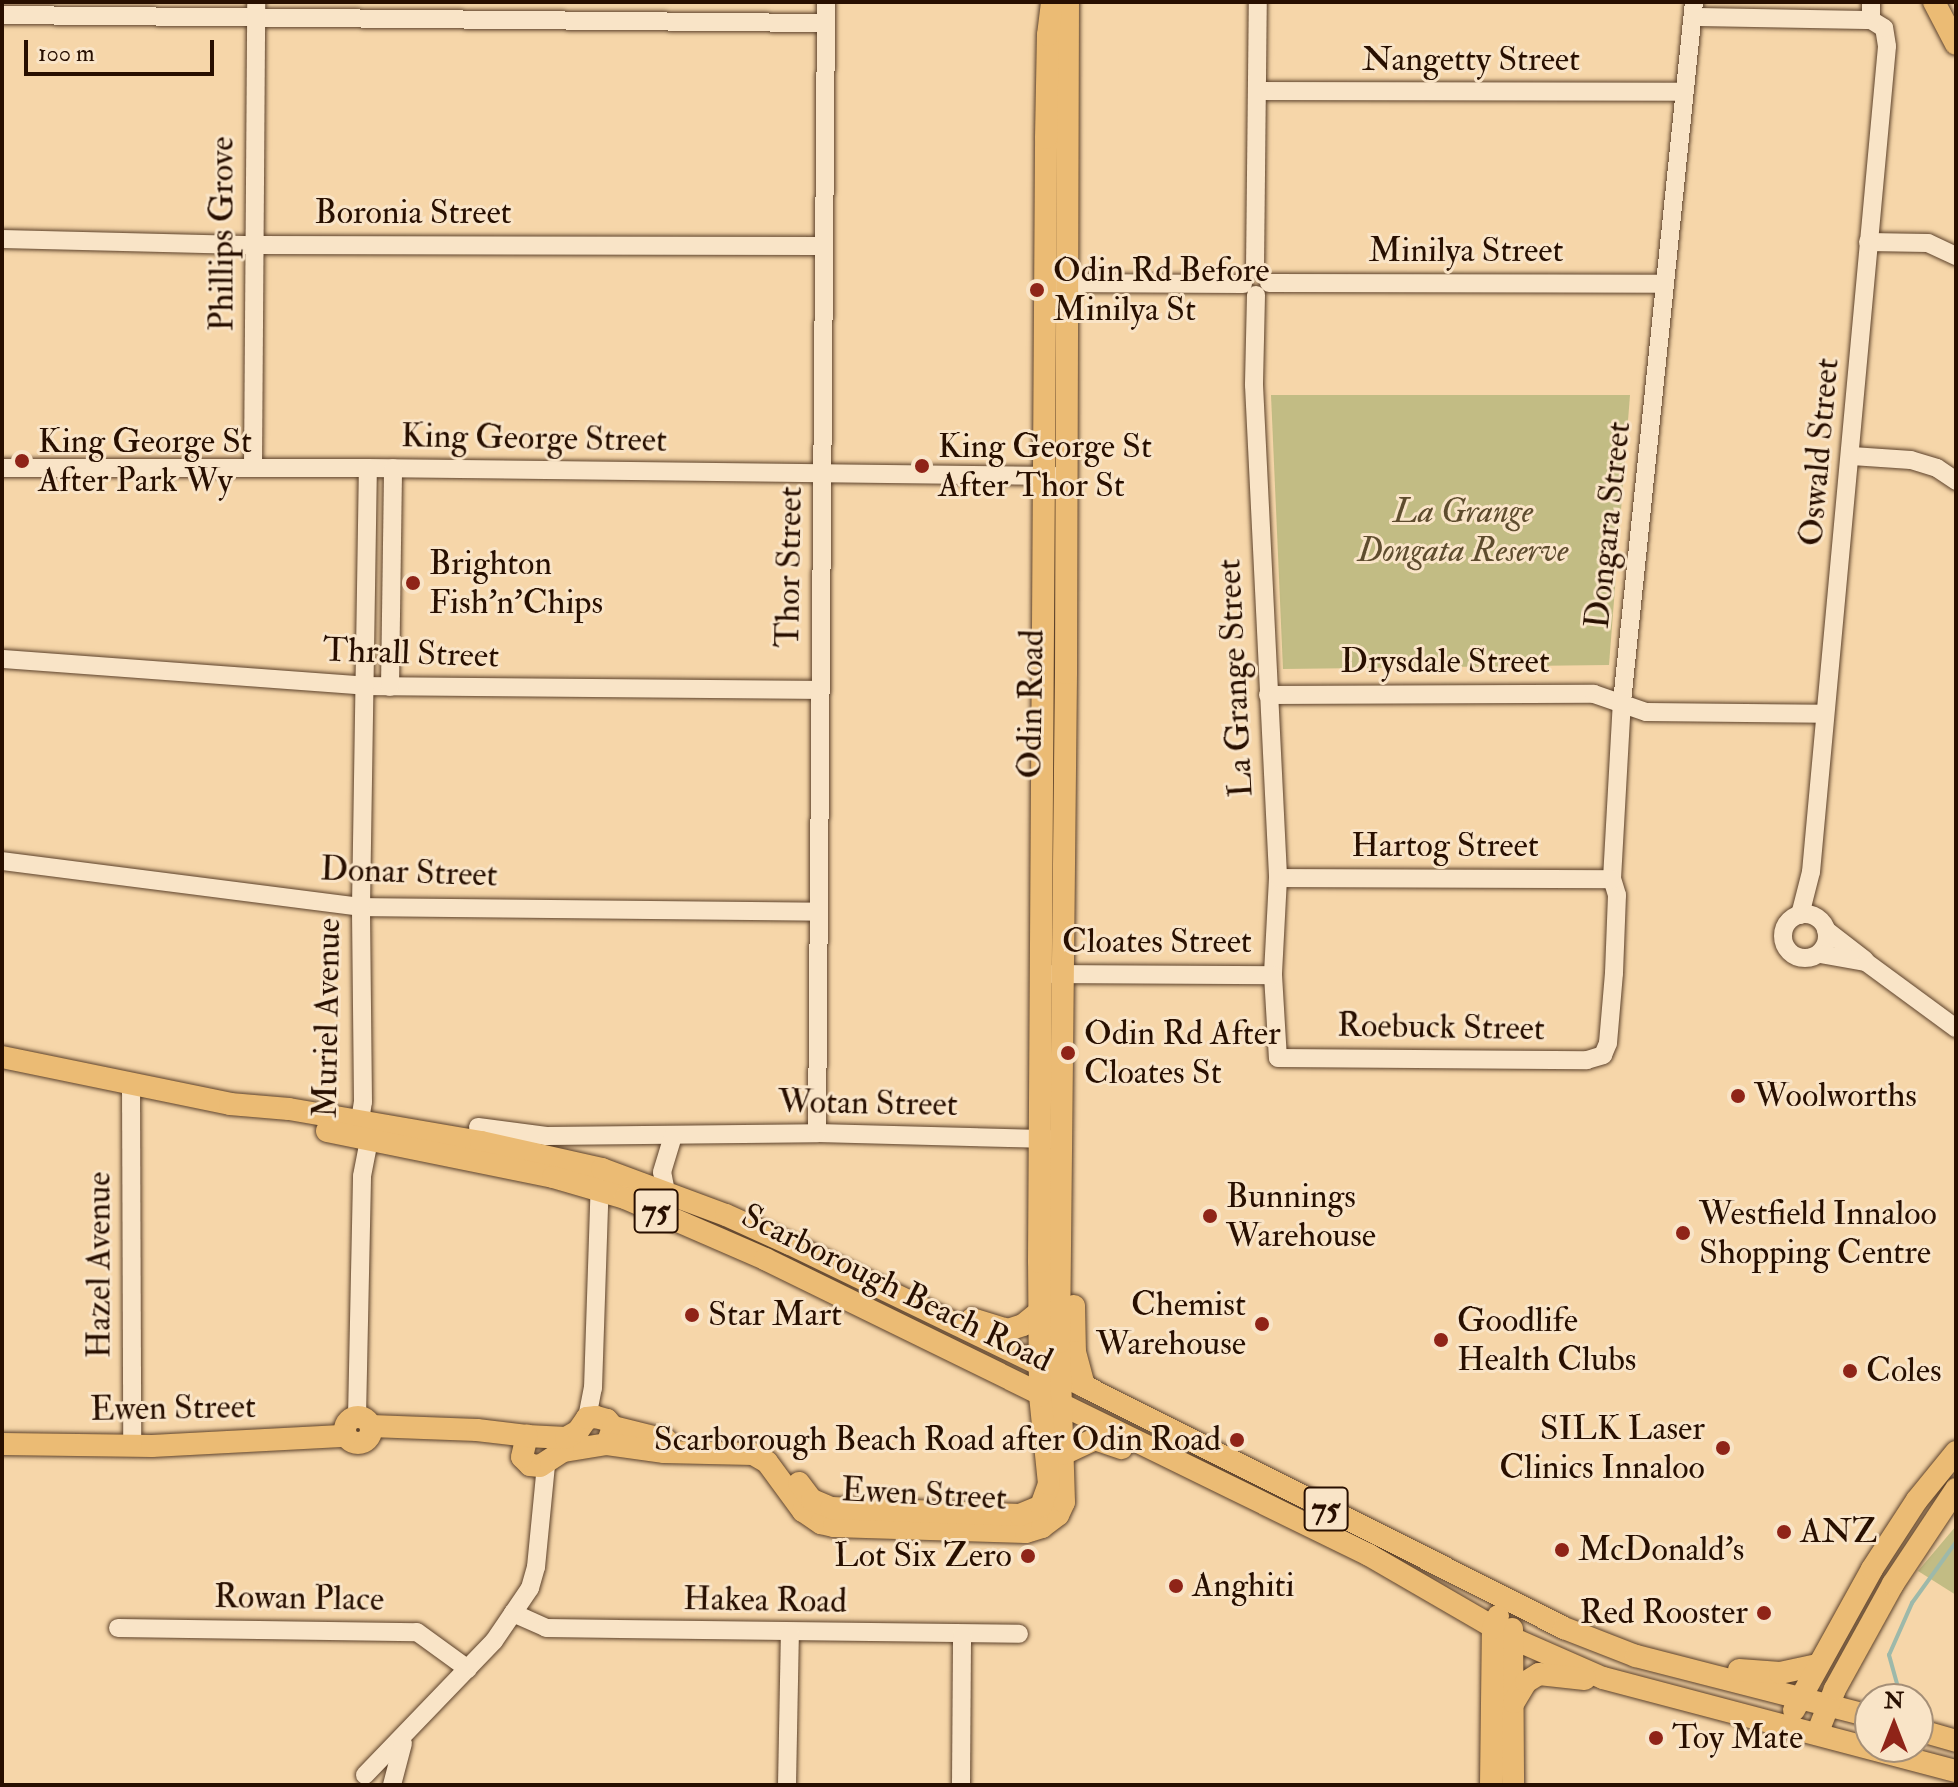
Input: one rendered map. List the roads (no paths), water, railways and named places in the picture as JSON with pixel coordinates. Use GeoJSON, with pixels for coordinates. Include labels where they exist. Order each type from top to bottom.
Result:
{"type":"FeatureCollection","features":[{"type":"Feature","properties":{"kind":"main road","name":"Odin Road"},"geometry":{"type":"LineString","coordinates":[[1050,1401],[1062,1227],[1062,1140],[1052,974],[1056,283],[1048,35],[1052,2]]}},
{"type":"Feature","properties":{"kind":"main road","name":"Odin Road"},"geometry":{"type":"LineString","coordinates":[[1056,283],[1068,2]]}},
{"type":"Feature","properties":{"kind":"main road"},"geometry":{"type":"LineString","coordinates":[[1934,2],[1956,44]]}},
{"type":"Feature","properties":{"kind":"main road","name":"Odin Road"},"geometry":{"type":"LineString","coordinates":[[1050,1370],[1039,1312],[1039,1139],[1052,974]]}},
{"type":"Feature","properties":{"kind":"main road","name":"Scarborough Beach Road"},"geometry":{"type":"LineString","coordinates":[[2,1057],[230,1104],[285,1122],[362,1133],[666,1192],[726,1215],[1084,1386],[1564,1628],[1636,1656],[1854,1711]]}},
{"type":"Feature","properties":{"kind":"main road","name":"Scarborough Beach Road"},"geometry":{"type":"LineString","coordinates":[[600,1179],[1369,1555],[1514,1639],[1614,1681],[1956,1771]]}},
{"type":"Feature","properties":{"kind":"main road"},"geometry":{"type":"LineString","coordinates":[[1062,1227],[1072,1252],[1075,1352],[1084,1386]]}},
{"type":"Feature","properties":{"kind":"main road"},"geometry":{"type":"LineString","coordinates":[[847,1272],[995,1328],[1008,1330],[1023,1325],[1039,1312]]}},
{"type":"Feature","properties":{"kind":"main road","name":"Ewen Street"},"geometry":{"type":"LineString","coordinates":[[531,1456],[578,1431],[603,1427],[664,1452],[753,1454],[767,1462],[803,1511],[821,1523],[992,1523],[1026,1532],[1042,1527],[1058,1515],[1064,1502],[1063,1454],[1050,1401]]}},
{"type":"Feature","properties":{"kind":"main road","name":"Ewen Street"},"geometry":{"type":"LineString","coordinates":[[992,1523],[1041,1506],[1047,1498],[1050,1401]]}},
{"type":"Feature","properties":{"kind":"main road","name":"Ewen Street"},"geometry":{"type":"LineString","coordinates":[[2,1444],[358,1429],[503,1444],[531,1456],[563,1451],[603,1427]]}},
{"type":"Feature","properties":{"kind":"main road","name":"Ewen Street"},"geometry":{"type":"LineString","coordinates":[[2,1433],[132,1440]]}},
{"type":"Feature","properties":{"kind":"main road"},"geometry":{"type":"LineString","coordinates":[[1063,1454],[1095,1439],[1110,1443],[1175,1475],[1215,1482]]}},
{"type":"Feature","properties":{"kind":"main road"},"geometry":{"type":"LineString","coordinates":[[1788,1726],[1799,1697],[1887,1546],[1917,1500],[1956,1452]]}},
{"type":"Feature","properties":{"kind":"main road"},"geometry":{"type":"LineString","coordinates":[[1817,1734],[1829,1705],[1893,1584],[1956,1489]]}},
{"type":"Feature","properties":{"kind":"main road"},"geometry":{"type":"LineString","coordinates":[[1856,1683],[1885,1616],[1893,1584]]}},
{"type":"Feature","properties":{"kind":"main road"},"geometry":{"type":"LineString","coordinates":[[1491,1785],[1493,1628],[1505,1600]]}},
{"type":"Feature","properties":{"kind":"main road"},"geometry":{"type":"LineString","coordinates":[[1505,1600],[1514,1639],[1513,1785]]}},
{"type":"Feature","properties":{"kind":"main road"},"geometry":{"type":"LineString","coordinates":[[1670,1664],[1697,1664],[1757,1673],[1802,1671],[1817,1665]]}},
{"type":"Feature","properties":{"kind":"main road"},"geometry":{"type":"LineString","coordinates":[[1513,1703],[1526,1682],[1539,1674],[1614,1681]]}},
{"type":"Feature","properties":{"kind":"main road"},"geometry":{"type":"LineString","coordinates":[[1934,1735],[1956,1741]]}},
{"type":"Feature","properties":{"kind":"street","name":"Thor Street"},"geometry":{"type":"LineString","coordinates":[[817,1133],[816,912],[824,474],[826,2]]}},
{"type":"Feature","properties":{"kind":"street"},"geometry":{"type":"LineString","coordinates":[[1256,287],[1245,275],[1255,269],[1258,2]]}},
{"type":"Feature","properties":{"kind":"street"},"geometry":{"type":"LineString","coordinates":[[2,15],[255,10],[826,23]]}},
{"type":"Feature","properties":{"kind":"street","name":"Phillips Grove"},"geometry":{"type":"LineString","coordinates":[[253,467],[255,10]]}},
{"type":"Feature","properties":{"kind":"street"},"geometry":{"type":"LineString","coordinates":[[1694,10],[1871,11]]}},
{"type":"Feature","properties":{"kind":"street","name":"Dongara Street"},"geometry":{"type":"LineString","coordinates":[[1603,1055],[1608,1043],[1614,973],[1617,895],[1612,879],[1622,702],[1663,284],[1694,10]]}},
{"type":"Feature","properties":{"kind":"street","name":"Oswald Street"},"geometry":{"type":"LineString","coordinates":[[1814,921],[1811,872],[1852,456],[1868,242],[1888,39],[1871,11]]}},
{"type":"Feature","properties":{"kind":"street","name":"Nangetty Street"},"geometry":{"type":"LineString","coordinates":[[1258,91],[1683,92]]}},
{"type":"Feature","properties":{"kind":"street","name":"Boronia Street"},"geometry":{"type":"LineString","coordinates":[[2,239],[254,245],[823,246]]}},
{"type":"Feature","properties":{"kind":"street"},"geometry":{"type":"LineString","coordinates":[[1868,242],[1928,243],[1956,256]]}},
{"type":"Feature","properties":{"kind":"street","name":"Minilya Street"},"geometry":{"type":"LineString","coordinates":[[1056,283],[1256,287],[1663,284]]}},
{"type":"Feature","properties":{"kind":"street","name":"La Grange Street"},"geometry":{"type":"LineString","coordinates":[[1256,287],[1254,385],[1278,878],[1273,975],[1278,1058]]}},
{"type":"Feature","properties":{"kind":"street"},"geometry":{"type":"LineString","coordinates":[[1852,456],[1911,460],[1937,468],[1956,481]]}},
{"type":"Feature","properties":{"kind":"street","name":"King George Street"},"geometry":{"type":"LineString","coordinates":[[2,468],[393,468],[1055,476]]}},
{"type":"Feature","properties":{"kind":"street","name":"Muriel Avenue"},"geometry":{"type":"LineString","coordinates":[[358,1429],[363,1102],[361,907],[367,686],[368,468]]}},
{"type":"Feature","properties":{"kind":"street"},"geometry":{"type":"LineString","coordinates":[[390,687],[393,468]]}},
{"type":"Feature","properties":{"kind":"street","name":"Thrall Street"},"geometry":{"type":"LineString","coordinates":[[2,659],[390,687],[818,690]]}},
{"type":"Feature","properties":{"kind":"street","name":"Drysdale Street"},"geometry":{"type":"LineString","coordinates":[[1268,695],[1594,694],[1646,712],[1825,714]]}},
{"type":"Feature","properties":{"kind":"street","name":"Donar Street"},"geometry":{"type":"LineString","coordinates":[[2,861],[361,907],[816,912]]}},
{"type":"Feature","properties":{"kind":"street","name":"Hartog Street"},"geometry":{"type":"LineString","coordinates":[[1278,878],[1612,879]]}},
{"type":"Feature","properties":{"kind":"street"},"geometry":{"type":"LineString","coordinates":[[1814,921],[1827,940],[1820,954]]}},
{"type":"Feature","properties":{"kind":"street"},"geometry":{"type":"LineString","coordinates":[[1866,962],[1820,954],[1800,957],[1784,944],[1788,923],[1814,921],[1956,1028]]}},
{"type":"Feature","properties":{"kind":"street","name":"Cloates Street"},"geometry":{"type":"LineString","coordinates":[[1052,974],[1273,975]]}},
{"type":"Feature","properties":{"kind":"street","name":"Roebuck Street"},"geometry":{"type":"LineString","coordinates":[[1278,1058],[1587,1060],[1603,1055]]}},
{"type":"Feature","properties":{"kind":"street","name":"Hazel Avenue"},"geometry":{"type":"LineString","coordinates":[[131,1084],[132,1440]]}},
{"type":"Feature","properties":{"kind":"street","name":"Wotan Street"},"geometry":{"type":"LineString","coordinates":[[478,1127],[546,1136],[817,1133],[1062,1140]]}},
{"type":"Feature","properties":{"kind":"street"},"geometry":{"type":"LineString","coordinates":[[666,1192],[662,1172],[673,1136]]}},
{"type":"Feature","properties":{"kind":"street"},"geometry":{"type":"LineString","coordinates":[[600,1179],[593,1388],[603,1427]]}},
{"type":"Feature","properties":{"kind":"street"},"geometry":{"type":"LineString","coordinates":[[359,1780],[408,1733],[494,1641],[533,1578],[539,1521],[531,1456]]}},
{"type":"Feature","properties":{"kind":"street","name":"Hakea Road"},"geometry":{"type":"LineString","coordinates":[[513,1613],[546,1628],[1019,1634]]}},
{"type":"Feature","properties":{"kind":"street","name":"Rowan Place"},"geometry":{"type":"LineString","coordinates":[[118,1628],[417,1632],[468,1669]]}},
{"type":"Feature","properties":{"kind":"street"},"geometry":{"type":"LineString","coordinates":[[787,1785],[790,1633]]}},
{"type":"Feature","properties":{"kind":"street"},"geometry":{"type":"LineString","coordinates":[[961,1785],[962,1635]]}},
{"type":"Feature","properties":{"kind":"street"},"geometry":{"type":"LineString","coordinates":[[359,1780],[380,1777],[390,1785],[397,1756],[408,1733]]}},
{"type":"Feature","properties":{"kind":"waterway"},"geometry":{"type":"LineString","coordinates":[[1897,1683],[1889,1655],[1912,1603],[1956,1542]]}},
{"type":"Feature","properties":{"kind":"place","name":"Odin Rd Before Minilya St"},"geometry":{"type":"Point","coordinates":[1037,290]}},
{"type":"Feature","properties":{"kind":"place","name":"King George St After Park Wy"},"geometry":{"type":"Point","coordinates":[22,461]}},
{"type":"Feature","properties":{"kind":"place","name":"King George St After Thor St"},"geometry":{"type":"Point","coordinates":[922,466]}},
{"type":"Feature","properties":{"kind":"place","name":"Brighton Fish'n'Chips"},"geometry":{"type":"Point","coordinates":[413,583]}},
{"type":"Feature","properties":{"kind":"place","name":"Odin Rd After Cloates St"},"geometry":{"type":"Point","coordinates":[1068,1053]}},
{"type":"Feature","properties":{"kind":"place","name":"Woolworths"},"geometry":{"type":"Point","coordinates":[1738,1096]}},
{"type":"Feature","properties":{"kind":"place","name":"Bunnings Warehouse"},"geometry":{"type":"Point","coordinates":[1210,1216]}},
{"type":"Feature","properties":{"kind":"place","name":"Westfield Innaloo Shopping Centre"},"geometry":{"type":"Point","coordinates":[1683,1233]}},
{"type":"Feature","properties":{"kind":"place","name":"Star Mart"},"geometry":{"type":"Point","coordinates":[692,1315]}},
{"type":"Feature","properties":{"kind":"place","name":"Chemist Warehouse"},"geometry":{"type":"Point","coordinates":[1262,1324]}},
{"type":"Feature","properties":{"kind":"place","name":"Goodlife Health Clubs"},"geometry":{"type":"Point","coordinates":[1441,1340]}},
{"type":"Feature","properties":{"kind":"place","name":"Coles"},"geometry":{"type":"Point","coordinates":[1850,1371]}},
{"type":"Feature","properties":{"kind":"place","name":"Scarborough Beach Road after Odin Road"},"geometry":{"type":"Point","coordinates":[1237,1440]}},
{"type":"Feature","properties":{"kind":"place","name":"SILK Laser Clinics Innaloo"},"geometry":{"type":"Point","coordinates":[1723,1448]}},
{"type":"Feature","properties":{"kind":"place","name":"ANZ"},"geometry":{"type":"Point","coordinates":[1784,1532]}},
{"type":"Feature","properties":{"kind":"place","name":"McDonald's"},"geometry":{"type":"Point","coordinates":[1562,1550]}},
{"type":"Feature","properties":{"kind":"place","name":"Lot Six Zero"},"geometry":{"type":"Point","coordinates":[1028,1556]}},
{"type":"Feature","properties":{"kind":"place","name":"Anghiti"},"geometry":{"type":"Point","coordinates":[1176,1586]}},
{"type":"Feature","properties":{"kind":"place","name":"Red Rooster"},"geometry":{"type":"Point","coordinates":[1764,1613]}},
{"type":"Feature","properties":{"kind":"place","name":"Toy Mate"},"geometry":{"type":"Point","coordinates":[1656,1738]}},
{"type":"Feature","properties":{"kind":"park label","name":"La Grange Dongata Reserve"},"geometry":{"type":"Point","coordinates":[1463,530]}}]}
